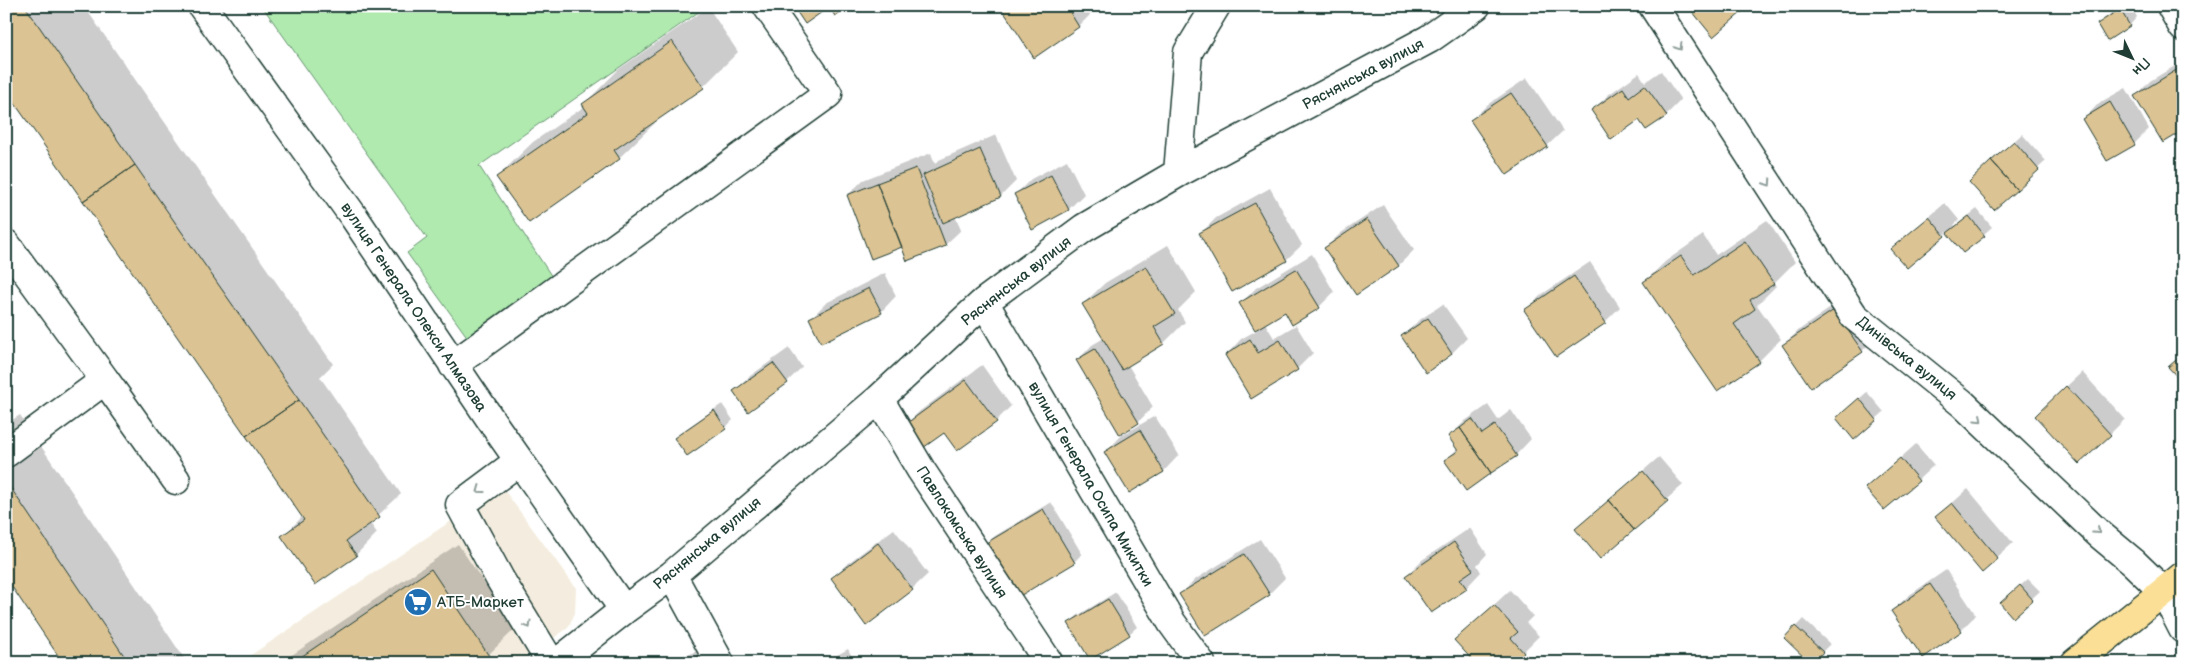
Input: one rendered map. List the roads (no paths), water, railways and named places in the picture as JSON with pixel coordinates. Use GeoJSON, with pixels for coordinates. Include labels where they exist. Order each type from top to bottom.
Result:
{"type":"FeatureCollection","features":[{"type":"Feature","properties":{"kind":"main road"},"geometry":{"type":"LineString","coordinates":[[2074,663],[2173,584]]}},
{"type":"Feature","properties":{"kind":"street","name":"вулиця Генерала Олекси Алмазова"},"geometry":{"type":"LineString","coordinates":[[202,6],[354,217],[519,462],[624,610]]}},
{"type":"Feature","properties":{"kind":"street"},"geometry":{"type":"LineString","coordinates":[[453,365],[828,94],[767,6]]}},
{"type":"Feature","properties":{"kind":"street"},"geometry":{"type":"LineString","coordinates":[[1178,173],[1188,52],[1216,6]]}},
{"type":"Feature","properties":{"kind":"street","name":"Ряснянська вулиця"},"geometry":{"type":"LineString","coordinates":[[557,663],[672,575],[879,399],[984,302],[1084,228],[1178,173],[1428,39],[1476,6]]}},
{"type":"Feature","properties":{"kind":"street","name":"Динівська вулиця"},"geometry":{"type":"LineString","coordinates":[[1653,6],[1854,316],[1963,404],[2173,584],[2183,629]]}},
{"type":"Feature","properties":{"kind":"street"},"geometry":{"type":"LineString","coordinates":[[2171,6],[2183,27]]}},
{"type":"Feature","properties":{"kind":"street"},"geometry":{"type":"LineString","coordinates":[[6,244],[176,480]]}},
{"type":"Feature","properties":{"kind":"street","name":"вулиця Генерала Осипа Микитки"},"geometry":{"type":"LineString","coordinates":[[984,302],[1172,623],[1201,663]]}},
{"type":"Feature","properties":{"kind":"street"},"geometry":{"type":"LineString","coordinates":[[7,450],[105,380]]}},
{"type":"Feature","properties":{"kind":"street","name":"Павлокомська вулиця"},"geometry":{"type":"LineString","coordinates":[[879,399],[921,470],[1049,663]]}},
{"type":"Feature","properties":{"kind":"street"},"geometry":{"type":"LineString","coordinates":[[519,462],[460,505],[551,663]]}},
{"type":"Feature","properties":{"kind":"street"},"geometry":{"type":"LineString","coordinates":[[672,575],[720,663]]}},
{"type":"Feature","properties":{"kind":"place","name":"АТБ-Маркет"},"geometry":{"type":"Point","coordinates":[418,602]}}]}
